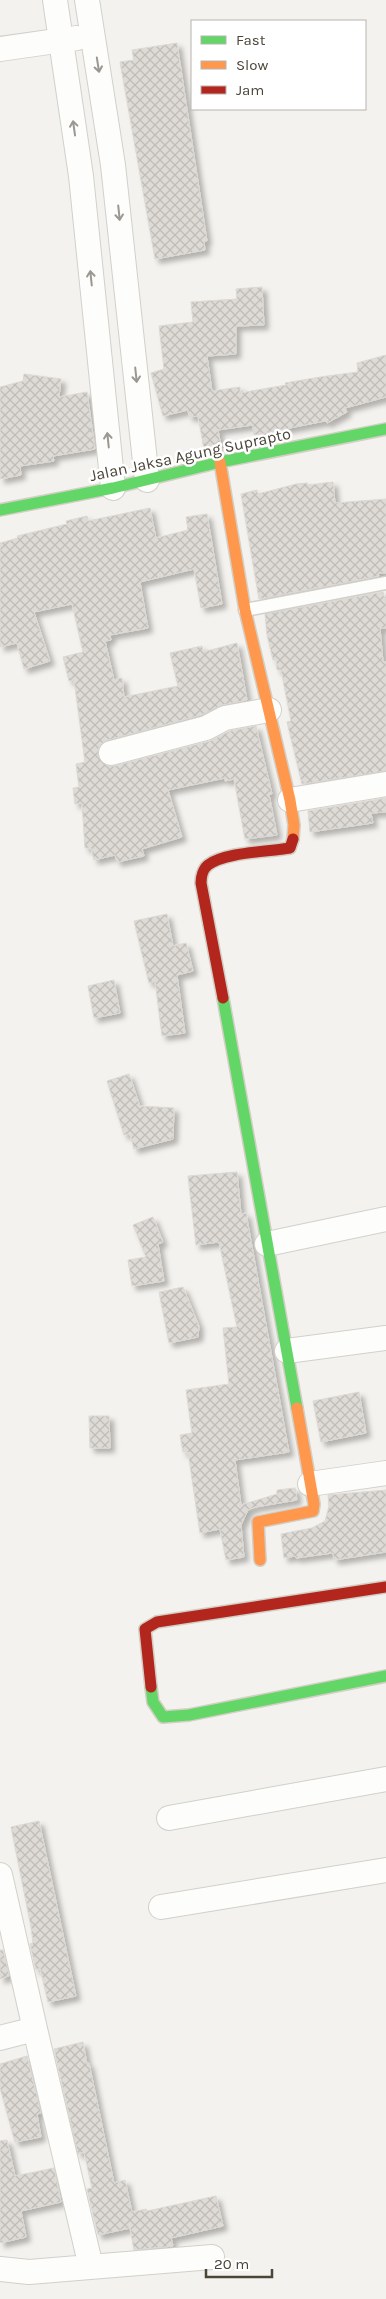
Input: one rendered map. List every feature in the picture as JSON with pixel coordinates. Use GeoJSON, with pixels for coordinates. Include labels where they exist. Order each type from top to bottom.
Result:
{"type":"FeatureCollection","features":[{"type":"Feature","properties":{"kind":"street"},"geometry":{"type":"LineString","coordinates":[[55,0],[81,176],[113,488]]}},
{"type":"Feature","properties":{"kind":"street"},"geometry":{"type":"LineString","coordinates":[[87,0],[113,165],[147,480]]}},
{"type":"Feature","properties":{"kind":"street"},"geometry":{"type":"LineString","coordinates":[[0,49],[93,36]]}},
{"type":"Feature","properties":{"kind":"street"},"geometry":{"type":"LineString","coordinates":[[97,329],[131,326]]}},
{"type":"Feature","properties":{"kind":"street","name":"Jalan Jaksa Agung Suprapto"},"geometry":{"type":"LineString","coordinates":[[0,510],[113,488],[220,462],[386,429]]}},
{"type":"Feature","properties":{"kind":"street"},"geometry":{"type":"LineString","coordinates":[[220,462],[245,610],[290,800],[294,837],[290,848],[222,859],[209,865],[202,874],[201,883],[251,1147],[314,1508],[310,1513],[261,1521],[257,1524],[260,1560]]}},
{"type":"Feature","properties":{"kind":"street"},"geometry":{"type":"LineString","coordinates":[[111,753],[206,728],[225,718],[269,710]]}},
{"type":"Feature","properties":{"kind":"street"},"geometry":{"type":"LineString","coordinates":[[290,800],[386,784]]}},
{"type":"Feature","properties":{"kind":"street"},"geometry":{"type":"LineString","coordinates":[[267,1244],[386,1219]]}},
{"type":"Feature","properties":{"kind":"street"},"geometry":{"type":"LineString","coordinates":[[287,1352],[386,1338]]}},
{"type":"Feature","properties":{"kind":"street"},"geometry":{"type":"LineString","coordinates":[[310,1484],[386,1473]]}},
{"type":"Feature","properties":{"kind":"street"},"geometry":{"type":"LineString","coordinates":[[386,1587],[182,1617],[157,1622],[145,1629],[152,1702],[163,1716],[189,1715],[386,1676]]}},
{"type":"Feature","properties":{"kind":"street"},"geometry":{"type":"LineString","coordinates":[[170,1818],[386,1779]]}},
{"type":"Feature","properties":{"kind":"street"},"geometry":{"type":"LineString","coordinates":[[161,1907],[386,1870]]}},
{"type":"Feature","properties":{"kind":"street"},"geometry":{"type":"LineString","coordinates":[[0,1875],[7,1931],[35,2029],[91,2267]]}},
{"type":"Feature","properties":{"kind":"street"},"geometry":{"type":"LineString","coordinates":[[0,2038],[35,2029]]}},
{"type":"Feature","properties":{"kind":"street"},"geometry":{"type":"LineString","coordinates":[[0,2269],[29,2272],[212,2257]]}},
{"type":"Feature","properties":{"kind":"lane"},"geometry":{"type":"LineString","coordinates":[[245,610],[386,583]]}},
{"type":"Feature","properties":{"kind":"building"},"geometry":{"type":"Polygon","coordinates":[[[177,43],[207,241],[204,241],[205,250],[155,259],[120,62],[134,60],[132,50],[177,43]]]}},
{"type":"Feature","properties":{"kind":"building"},"geometry":{"type":"Polygon","coordinates":[[[262,287],[264,325],[236,326],[236,354],[207,356],[212,391],[240,387],[240,393],[286,385],[285,383],[358,372],[357,363],[386,355],[386,397],[345,408],[347,412],[327,423],[325,421],[254,435],[253,425],[218,430],[221,446],[204,449],[198,416],[189,417],[188,410],[163,416],[151,373],[164,369],[159,326],[193,322],[191,302],[237,299],[236,289],[262,287]]]}},
{"type":"Feature","properties":{"kind":"building"},"geometry":{"type":"Polygon","coordinates":[[[24,374],[61,379],[59,397],[87,392],[95,449],[53,456],[54,461],[20,466],[21,475],[0,479],[0,387],[23,381],[24,374]]]}},
{"type":"Feature","properties":{"kind":"building"},"geometry":{"type":"Polygon","coordinates":[[[333,482],[335,503],[386,499],[386,573],[378,573],[379,576],[259,599],[241,494],[257,490],[258,494],[296,484],[307,483],[308,485],[333,482]]]}},
{"type":"Feature","properties":{"kind":"building"},"geometry":{"type":"Polygon","coordinates":[[[150,508],[156,538],[188,530],[186,517],[207,514],[222,604],[201,608],[194,569],[140,582],[148,628],[110,635],[111,640],[105,641],[114,680],[122,678],[124,697],[178,686],[170,653],[202,646],[203,652],[237,643],[247,700],[222,705],[201,715],[108,740],[102,743],[98,749],[98,757],[107,766],[114,766],[210,741],[230,731],[256,726],[272,794],[269,794],[277,835],[245,839],[234,779],[225,781],[225,778],[168,790],[182,837],[142,849],[144,856],[117,862],[115,855],[94,860],[91,848],[85,848],[82,803],[75,804],[73,788],[79,787],[76,764],[85,762],[74,680],[69,681],[63,657],[83,652],[72,604],[34,612],[50,661],[24,669],[17,643],[0,647],[0,543],[18,538],[17,536],[67,524],[66,521],[87,516],[88,521],[150,508]]]}},
{"type":"Feature","properties":{"kind":"building"},"geometry":{"type":"Polygon","coordinates":[[[383,592],[386,604],[386,628],[380,628],[383,662],[386,662],[386,771],[302,784],[287,722],[291,721],[281,670],[277,670],[276,659],[273,660],[267,635],[265,614],[383,592]]]}},
{"type":"Feature","properties":{"kind":"building"},"geometry":{"type":"Polygon","coordinates":[[[386,798],[386,812],[371,813],[373,823],[310,832],[308,811],[386,798]]]}},
{"type":"Feature","properties":{"kind":"building"},"geometry":{"type":"Polygon","coordinates":[[[167,914],[173,946],[186,943],[193,971],[177,975],[185,1033],[162,1036],[155,981],[149,983],[134,921],[167,914]]]}},
{"type":"Feature","properties":{"kind":"building"},"geometry":{"type":"Polygon","coordinates":[[[114,980],[120,1013],[94,1018],[88,986],[114,980]]]}},
{"type":"Feature","properties":{"kind":"building"},"geometry":{"type":"Polygon","coordinates":[[[129,1074],[140,1106],[174,1108],[173,1139],[134,1149],[130,1134],[124,1135],[107,1081],[129,1074]]]}},
{"type":"Feature","properties":{"kind":"building"},"geometry":{"type":"Polygon","coordinates":[[[237,1172],[241,1214],[246,1213],[289,1452],[235,1460],[241,1505],[277,1494],[277,1490],[295,1488],[297,1500],[255,1507],[248,1510],[241,1525],[244,1557],[226,1560],[220,1529],[200,1533],[188,1452],[183,1452],[180,1435],[192,1433],[186,1390],[229,1384],[223,1328],[237,1327],[219,1242],[196,1245],[188,1176],[237,1172]]]}},
{"type":"Feature","properties":{"kind":"building"},"geometry":{"type":"Polygon","coordinates":[[[153,1217],[163,1242],[158,1244],[164,1281],[132,1286],[128,1260],[146,1257],[133,1225],[153,1217]]]}},
{"type":"Feature","properties":{"kind":"building"},"geometry":{"type":"Polygon","coordinates":[[[183,1287],[199,1326],[198,1337],[169,1343],[159,1292],[183,1287]]]}},
{"type":"Feature","properties":{"kind":"building"},"geometry":{"type":"Polygon","coordinates":[[[359,1392],[366,1433],[321,1442],[313,1401],[359,1392]]]}},
{"type":"Feature","properties":{"kind":"building"},"geometry":{"type":"Polygon","coordinates":[[[89,1416],[109,1416],[110,1448],[90,1448],[89,1416]]]}},
{"type":"Feature","properties":{"kind":"building"},"geometry":{"type":"Polygon","coordinates":[[[386,1490],[386,1552],[334,1560],[333,1553],[284,1558],[281,1534],[312,1528],[325,1521],[329,1506],[328,1495],[386,1490]]]}},
{"type":"Feature","properties":{"kind":"building"},"geometry":{"type":"Polygon","coordinates":[[[39,1821],[76,1996],[48,2002],[40,1968],[36,1970],[30,1944],[33,1943],[31,1927],[11,1827],[39,1821]]]}},
{"type":"Feature","properties":{"kind":"building"},"geometry":{"type":"Polygon","coordinates":[[[0,1950],[3,1950],[9,1976],[0,1979],[0,1950]]]}},
{"type":"Feature","properties":{"kind":"building"},"geometry":{"type":"Polygon","coordinates":[[[83,2042],[114,2183],[125,2180],[132,2212],[146,2209],[147,2211],[216,2196],[223,2226],[171,2238],[173,2246],[134,2250],[130,2228],[98,2235],[87,2189],[92,2188],[84,2152],[78,2154],[54,2049],[83,2042]]]}},
{"type":"Feature","properties":{"kind":"building"},"geometry":{"type":"Polygon","coordinates":[[[27,2056],[41,2113],[37,2114],[41,2137],[15,2142],[0,2088],[0,2064],[27,2056]]]}},
{"type":"Feature","properties":{"kind":"building"},"geometry":{"type":"Polygon","coordinates":[[[7,2140],[15,2176],[54,2168],[61,2202],[21,2211],[26,2237],[0,2243],[0,2141],[7,2140]]]}},
{"type":"Feature","properties":{"kind":"traffic: fast"},"geometry":{"type":"LineString","coordinates":[[0,510],[113,488],[220,462],[386,429]]}},
{"type":"Feature","properties":{"kind":"traffic: fast"},"geometry":{"type":"LineString","coordinates":[[223,998],[297,1408]]}},
{"type":"Feature","properties":{"kind":"traffic: fast"},"geometry":{"type":"LineString","coordinates":[[151,1687],[153,1702],[163,1717],[189,1715],[386,1676]]}},
{"type":"Feature","properties":{"kind":"traffic: slow"},"geometry":{"type":"LineString","coordinates":[[220,462],[245,610],[290,800],[294,825],[293,839]]}},
{"type":"Feature","properties":{"kind":"traffic: slow"},"geometry":{"type":"LineString","coordinates":[[260,1560],[258,1522],[313,1511],[314,1504],[297,1408]]}},
{"type":"Feature","properties":{"kind":"traffic: jam"},"geometry":{"type":"LineString","coordinates":[[223,998],[201,883],[204,871],[208,865],[225,857],[290,848],[293,839]]}},
{"type":"Feature","properties":{"kind":"traffic: jam"},"geometry":{"type":"LineString","coordinates":[[151,1687],[145,1629],[157,1622],[386,1587]]}}]}
